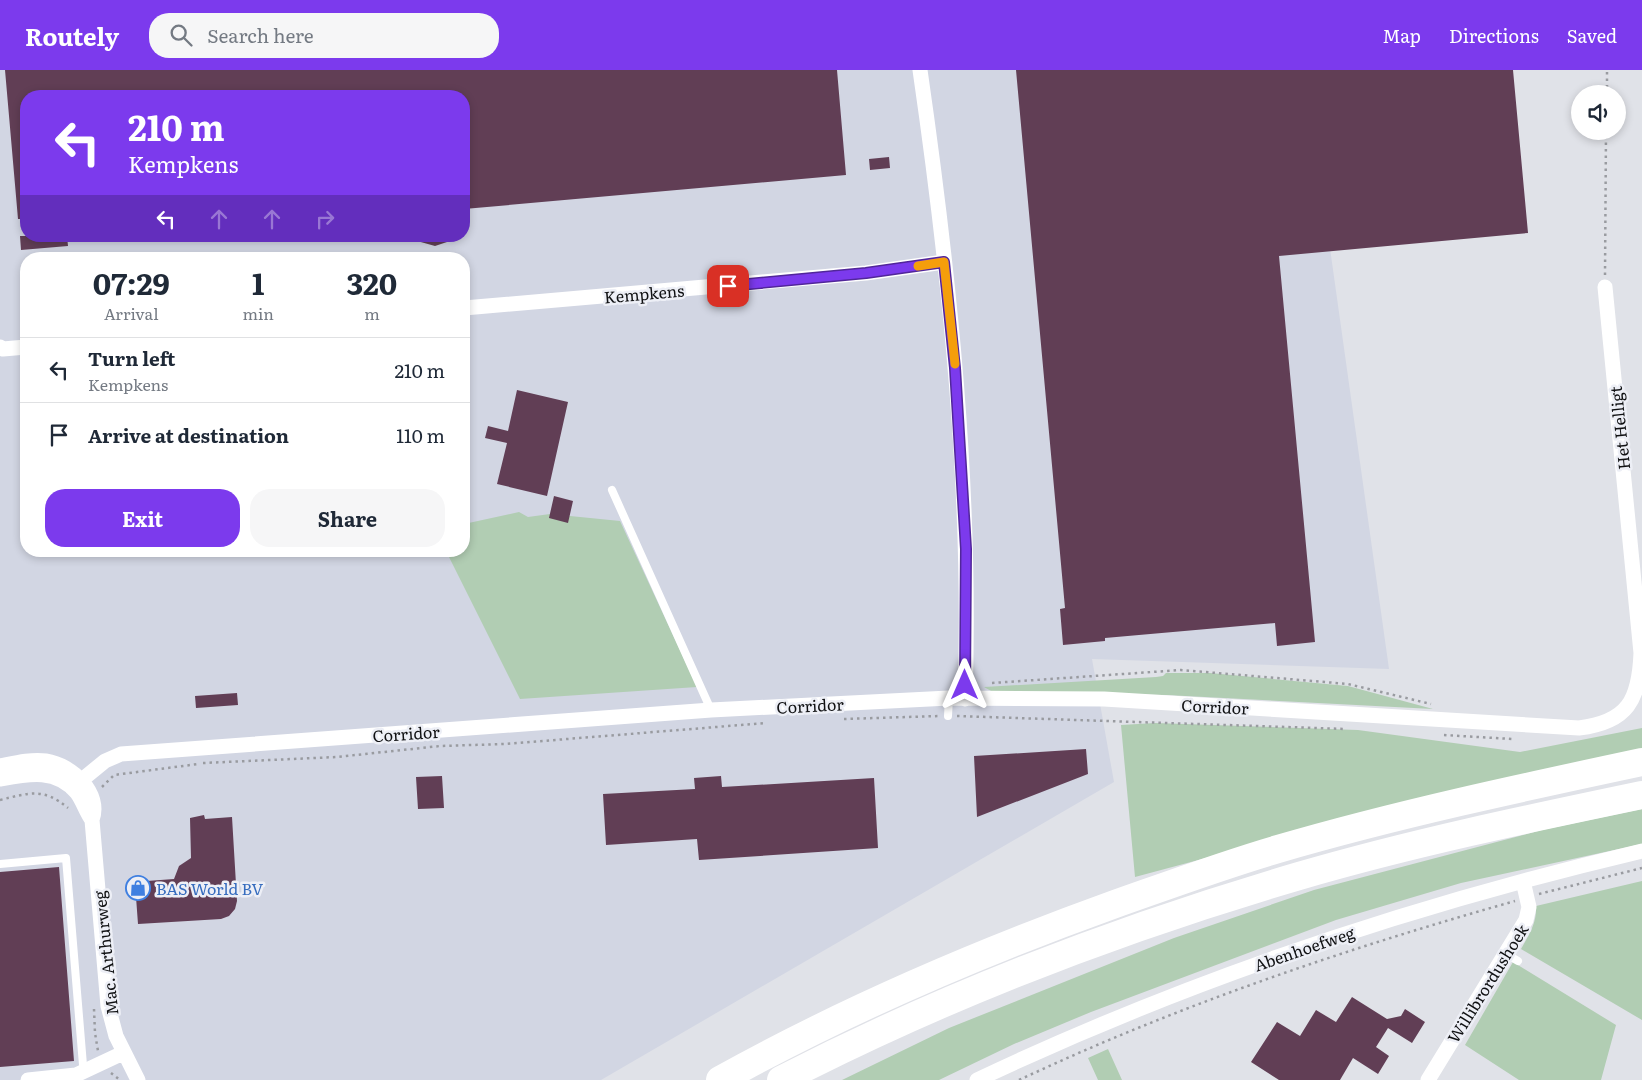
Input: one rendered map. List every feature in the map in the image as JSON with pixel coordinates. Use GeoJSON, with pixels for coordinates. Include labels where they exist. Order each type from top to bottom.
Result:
{"type":"FeatureCollection","features":[{"type":"Feature","properties":{"kind":"highway"},"geometry":{"type":"LineString","coordinates":[[720,1080],[863,1007],[972,959],[1179,881],[1276,850],[1365,825],[1474,798],[1642,762]]}},
{"type":"Feature","properties":{"kind":"highway"},"geometry":{"type":"LineString","coordinates":[[781,1080],[841,1049],[938,1006],[1164,918],[1300,876],[1441,838],[1642,795]]}},
{"type":"Feature","properties":{"kind":"street"},"geometry":{"type":"LineString","coordinates":[[920,70],[939,202],[955,368],[966,549],[965,692]]}},
{"type":"Feature","properties":{"kind":"street","name":"Kempkens"},"geometry":{"type":"LineString","coordinates":[[470,307],[866,273],[944,262]]}},
{"type":"Feature","properties":{"kind":"street","name":"Het Helligt"},"geometry":{"type":"LineString","coordinates":[[1605,287],[1641,653],[1640,677],[1634,696],[1628,708],[1618,717]]}},
{"type":"Feature","properties":{"kind":"street"},"geometry":{"type":"LineString","coordinates":[[0,347],[20,347]]}},
{"type":"Feature","properties":{"kind":"street","name":"Corridor"},"geometry":{"type":"LineString","coordinates":[[76,784],[105,761],[121,754],[711,710],[949,698],[965,692],[1579,728],[1600,726],[1618,717]]}},
{"type":"Feature","properties":{"kind":"street"},"geometry":{"type":"LineString","coordinates":[[0,766],[33,761],[53,762],[66,768],[76,784]]}},
{"type":"Feature","properties":{"kind":"street"},"geometry":{"type":"LineString","coordinates":[[0,779],[25,774],[44,774],[76,784]]}},
{"type":"Feature","properties":{"kind":"street","name":"Mac. Arthurweg"},"geometry":{"type":"LineString","coordinates":[[76,784],[92,820],[107,998],[116,1036],[123,1054],[138,1080]]}},
{"type":"Feature","properties":{"kind":"street","name":"Abenhoefweg"},"geometry":{"type":"LineString","coordinates":[[977,1080],[1130,1013],[1274,958],[1367,926],[1523,881],[1642,851]]}},
{"type":"Feature","properties":{"kind":"street","name":"Willibrordushoek"},"geometry":{"type":"LineString","coordinates":[[1428,1080],[1512,957],[1528,915],[1529,907],[1523,881]]}},
{"type":"Feature","properties":{"kind":"street"},"geometry":{"type":"LineString","coordinates":[[28,1080],[76,1076],[123,1054]]}},
{"type":"Feature","properties":{"kind":"lane"},"geometry":{"type":"LineString","coordinates":[[612,490],[711,710]]}},
{"type":"Feature","properties":{"kind":"lane"},"geometry":{"type":"LineString","coordinates":[[948,716],[949,698]]}},
{"type":"Feature","properties":{"kind":"lane"},"geometry":{"type":"LineString","coordinates":[[0,864],[66,858],[83,1065],[86,1071]]}},
{"type":"Feature","properties":{"kind":"path"},"geometry":{"type":"LineString","coordinates":[[1607,70],[1607,85]]}},
{"type":"Feature","properties":{"kind":"path"},"geometry":{"type":"LineString","coordinates":[[1605,287],[1606,140]]}},
{"type":"Feature","properties":{"kind":"path","name":"Corridor"},"geometry":{"type":"LineString","coordinates":[[965,692],[1181,670],[1356,685],[1434,704]]}},
{"type":"Feature","properties":{"kind":"path","name":"Corridor"},"geometry":{"type":"LineString","coordinates":[[839,719],[948,716],[1347,729]]}},
{"type":"Feature","properties":{"kind":"path","name":"Corridor"},"geometry":{"type":"LineString","coordinates":[[100,789],[114,775],[200,764],[337,757],[440,746],[505,744],[768,723]]}},
{"type":"Feature","properties":{"kind":"path"},"geometry":{"type":"LineString","coordinates":[[1443,735],[1511,740],[1520,737]]}},
{"type":"Feature","properties":{"kind":"path"},"geometry":{"type":"LineString","coordinates":[[0,800],[36,792],[53,797],[69,808]]}},
{"type":"Feature","properties":{"kind":"path"},"geometry":{"type":"LineString","coordinates":[[1535,895],[1642,868]]}},
{"type":"Feature","properties":{"kind":"path","name":"Abenhoefweg"},"geometry":{"type":"LineString","coordinates":[[1019,1080],[1093,1046],[1246,986],[1422,927],[1519,900]]}},
{"type":"Feature","properties":{"kind":"path"},"geometry":{"type":"LineString","coordinates":[[109,1070],[120,1080]]}},
{"type":"Feature","properties":{"kind":"shaded area"},"geometry":{"type":"Polygon","coordinates":[[[0,70],[1305,70],[1389,669],[1092,659],[1114,782],[601,1080],[0,1080],[0,70]]]}},
{"type":"Feature","properties":{"kind":"green space"},"geometry":{"type":"Polygon","coordinates":[[[519,512],[528,517],[550,514],[620,521],[697,687],[520,699],[449,557],[470,557],[470,523],[519,512]]]}},
{"type":"Feature","properties":{"kind":"green space"},"geometry":{"type":"Polygon","coordinates":[[[1166,673],[1210,673],[1348,686],[1433,709],[1166,695],[993,692],[984,687],[1156,677],[1163,676],[1166,673]]]}},
{"type":"Feature","properties":{"kind":"green space"},"geometry":{"type":"Polygon","coordinates":[[[1155,723],[1358,730],[1520,752],[1642,728],[1642,752],[1501,779],[1135,877],[1121,725],[1155,723]]]}},
{"type":"Feature","properties":{"kind":"green space"},"geometry":{"type":"Polygon","coordinates":[[[1642,809],[1642,844],[1461,883],[1336,920],[1091,1012],[1014,1044],[939,1080],[842,1080],[949,1028],[1174,938],[1314,890],[1542,830],[1642,809]]]}},
{"type":"Feature","properties":{"kind":"green space"},"geometry":{"type":"Polygon","coordinates":[[[1642,881],[1642,1020],[1521,949],[1534,923],[1536,906],[1642,881]]]}},
{"type":"Feature","properties":{"kind":"green space"},"geometry":{"type":"Polygon","coordinates":[[[1513,962],[1616,1025],[1601,1080],[1519,1080],[1465,1045],[1513,962]]]}},
{"type":"Feature","properties":{"kind":"green space"},"geometry":{"type":"Polygon","coordinates":[[[1108,1049],[1122,1080],[1098,1080],[1088,1058],[1108,1049]]]}},
{"type":"Feature","properties":{"kind":"building"},"geometry":{"type":"Polygon","coordinates":[[[5,70],[837,70],[846,175],[470,208],[470,90],[20,90],[20,219],[18,219],[5,70]]]}},
{"type":"Feature","properties":{"kind":"building"},"geometry":{"type":"Polygon","coordinates":[[[1016,70],[1513,70],[1528,233],[1279,256],[1315,642],[1277,646],[1275,623],[1105,638],[1105,641],[1063,645],[1060,609],[1065,608],[1016,70]]]}},
{"type":"Feature","properties":{"kind":"building"},"geometry":{"type":"Polygon","coordinates":[[[889,157],[890,168],[870,170],[869,159],[889,157]]]}},
{"type":"Feature","properties":{"kind":"building"},"geometry":{"type":"Polygon","coordinates":[[[20,242],[68,242],[68,246],[21,250],[20,242]]]}},
{"type":"Feature","properties":{"kind":"building"},"geometry":{"type":"Polygon","coordinates":[[[421,242],[447,242],[435,246],[421,242]]]}},
{"type":"Feature","properties":{"kind":"building"},"geometry":{"type":"Polygon","coordinates":[[[517,390],[568,402],[547,496],[497,484],[507,443],[485,438],[488,426],[508,431],[517,390]]]}},
{"type":"Feature","properties":{"kind":"building"},"geometry":{"type":"Polygon","coordinates":[[[554,496],[573,501],[568,523],[549,518],[554,496]]]}},
{"type":"Feature","properties":{"kind":"building"},"geometry":{"type":"Polygon","coordinates":[[[237,693],[238,705],[196,708],[195,696],[237,693]]]}},
{"type":"Feature","properties":{"kind":"building"},"geometry":{"type":"Polygon","coordinates":[[[1086,749],[1088,774],[977,817],[974,756],[1086,749]]]}},
{"type":"Feature","properties":{"kind":"building"},"geometry":{"type":"Polygon","coordinates":[[[442,776],[444,808],[418,809],[416,777],[442,776]]]}},
{"type":"Feature","properties":{"kind":"building"},"geometry":{"type":"Polygon","coordinates":[[[721,776],[722,787],[874,778],[878,848],[699,860],[697,839],[606,845],[603,794],[695,789],[694,778],[721,776]]]}},
{"type":"Feature","properties":{"kind":"building"},"geometry":{"type":"Polygon","coordinates":[[[204,815],[205,819],[232,817],[237,901],[235,909],[229,916],[221,919],[138,924],[136,897],[132,897],[133,882],[174,879],[179,866],[191,858],[190,818],[204,815]]]}},
{"type":"Feature","properties":{"kind":"building"},"geometry":{"type":"Polygon","coordinates":[[[59,867],[74,1061],[0,1067],[0,872],[59,867]]]}},
{"type":"Feature","properties":{"kind":"building"},"geometry":{"type":"Polygon","coordinates":[[[1352,997],[1387,1019],[1401,1016],[1405,1009],[1425,1022],[1412,1043],[1388,1028],[1376,1047],[1389,1056],[1378,1074],[1353,1058],[1340,1080],[1279,1080],[1251,1062],[1277,1022],[1300,1036],[1316,1010],[1336,1022],[1352,997]]]}},
{"type":"Feature","properties":{"kind":"slow traffic"},"geometry":{"type":"LineString","coordinates":[[918,266],[944,262],[955,364]]}},
{"type":"Feature","properties":{"kind":"place","name":"BAS World BV"},"geometry":{"type":"Point","coordinates":[138,888]}},
{"type":"Feature","properties":{"kind":"route"},"geometry":{"type":"LineString","coordinates":[[728,286],[866,273],[944,262],[955,368],[966,549],[965,685]]}}]}
